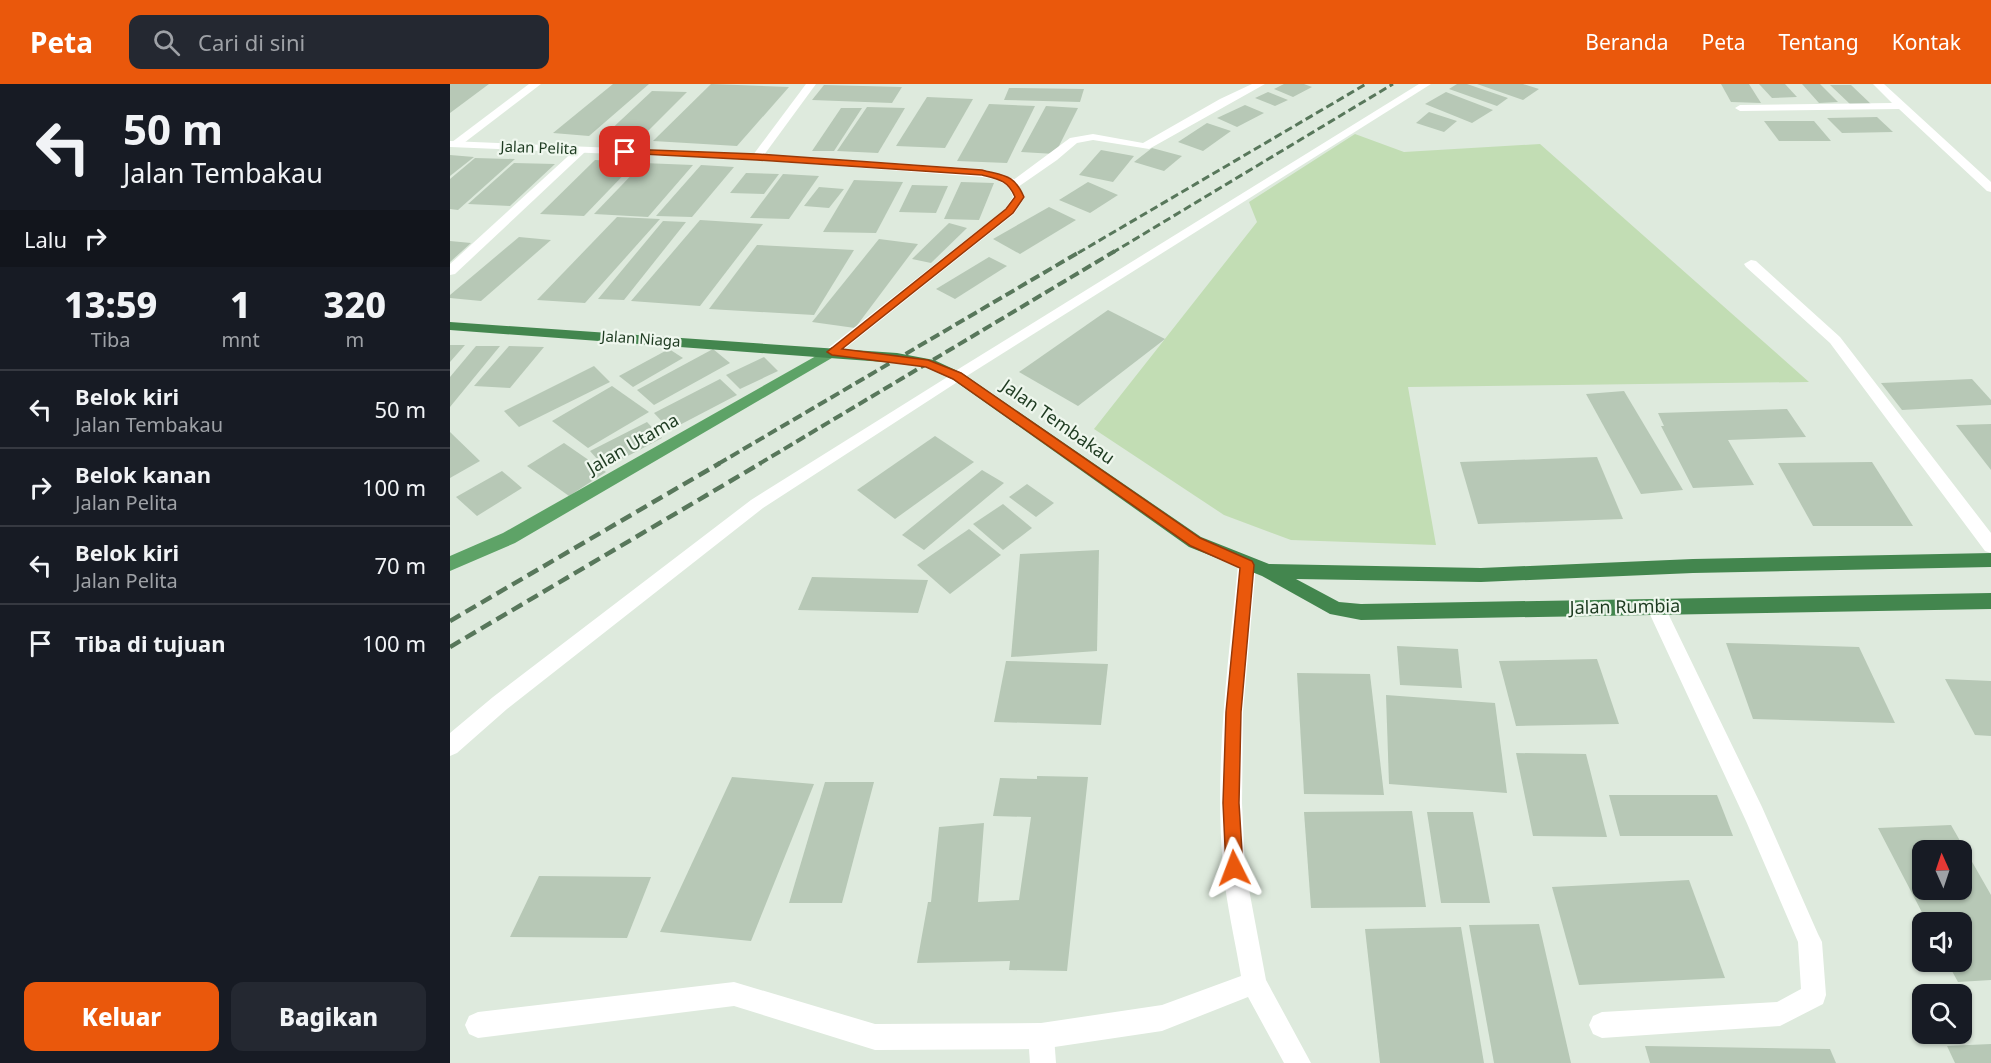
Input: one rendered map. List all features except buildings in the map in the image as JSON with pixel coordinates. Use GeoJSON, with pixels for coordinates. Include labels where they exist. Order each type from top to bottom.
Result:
{"type":"FeatureCollection","features":[{"type":"Feature","properties":{"kind":"highway","name":"Jalan Niaga"},"geometry":{"type":"LineString","coordinates":[[450,326],[832,352]]}},
{"type":"Feature","properties":{"kind":"highway","name":"Jalan Tembakau"},"geometry":{"type":"LineString","coordinates":[[832,352],[928,363],[957,376],[1195,542],[1247,565]]}},
{"type":"Feature","properties":{"kind":"highway","name":"Jalan Rumbia"},"geometry":{"type":"LineString","coordinates":[[1268,572],[1481,575],[1693,566],[1991,560]]}},
{"type":"Feature","properties":{"kind":"highway","name":"Jalan Rumbia"},"geometry":{"type":"LineString","coordinates":[[1247,565],[1268,572],[1337,609],[1361,612],[1991,601]]}},
{"type":"Feature","properties":{"kind":"main road","name":"Jalan Utama"},"geometry":{"type":"LineString","coordinates":[[450,564],[509,538],[832,352]]}},
{"type":"Feature","properties":{"kind":"street"},"geometry":{"type":"LineString","coordinates":[[453,144],[536,84]]}},
{"type":"Feature","properties":{"kind":"street"},"geometry":{"type":"LineString","coordinates":[[757,157],[811,84]]}},
{"type":"Feature","properties":{"kind":"street"},"geometry":{"type":"LineString","coordinates":[[832,352],[1010,211],[1019,197],[1014,184],[1053,158],[1074,140],[1093,137],[1145,147],[1224,101],[1260,84]]}},
{"type":"Feature","properties":{"kind":"street"},"geometry":{"type":"LineString","coordinates":[[450,746],[500,703],[757,504],[957,376],[1426,84]]}},
{"type":"Feature","properties":{"kind":"street"},"geometry":{"type":"LineString","coordinates":[[1878,84],[1991,188]]}},
{"type":"Feature","properties":{"kind":"street"},"geometry":{"type":"LineString","coordinates":[[1740,108],[1902,106]]}},
{"type":"Feature","properties":{"kind":"street","name":"Jalan Pelita"},"geometry":{"type":"LineString","coordinates":[[453,144],[757,157],[982,172],[1007,179],[1014,184]]}},
{"type":"Feature","properties":{"kind":"street"},"geometry":{"type":"LineString","coordinates":[[450,271],[581,150]]}},
{"type":"Feature","properties":{"kind":"street"},"geometry":{"type":"LineString","coordinates":[[1751,264],[1835,340],[1991,546]]}},
{"type":"Feature","properties":{"kind":"street"},"geometry":{"type":"LineString","coordinates":[[1247,565],[1233,712],[1231,803],[1234,868],[1254,983],[1298,1063]]}},
{"type":"Feature","properties":{"kind":"street"},"geometry":{"type":"LineString","coordinates":[[1602,1025],[1780,1014],[1814,995],[1810,942],[1754,814],[1655,606]]}},
{"type":"Feature","properties":{"kind":"street"},"geometry":{"type":"LineString","coordinates":[[478,1025],[734,994],[875,1037],[1041,1036],[1162,1018],[1254,983]]}},
{"type":"Feature","properties":{"kind":"street"},"geometry":{"type":"LineString","coordinates":[[1041,1036],[1043,1063]]}},
{"type":"Feature","properties":{"kind":"green space"},"geometry":{"type":"Polygon","coordinates":[[[1355,134],[1404,152],[1540,144],[1809,382],[1408,387],[1436,545],[1291,540],[1224,515],[1094,429],[1257,222],[1249,202],[1355,134]]]}},
{"type":"Feature","properties":{"kind":"railway"},"geometry":{"type":"LineString","coordinates":[[1078,253],[1366,84]]}},
{"type":"Feature","properties":{"kind":"railway"},"geometry":{"type":"LineString","coordinates":[[1112,253],[1393,84]]}},
{"type":"Feature","properties":{"kind":"railway"},"geometry":{"type":"LineString","coordinates":[[718,464],[1081,251]]}},
{"type":"Feature","properties":{"kind":"railway"},"geometry":{"type":"LineString","coordinates":[[759,464],[1115,251]]}},
{"type":"Feature","properties":{"kind":"railway"},"geometry":{"type":"LineString","coordinates":[[450,621],[720,463]]}},
{"type":"Feature","properties":{"kind":"railway"},"geometry":{"type":"LineString","coordinates":[[450,647],[761,463]]}},
{"type":"Feature","properties":{"kind":"route"},"geometry":{"type":"LineString","coordinates":[[625,152],[757,157],[982,172],[1007,179],[1014,184],[1019,197],[1017,204],[1010,211],[832,352],[928,363],[957,376],[1195,542],[1247,565],[1233,712],[1231,803],[1234,868]]}}]}
